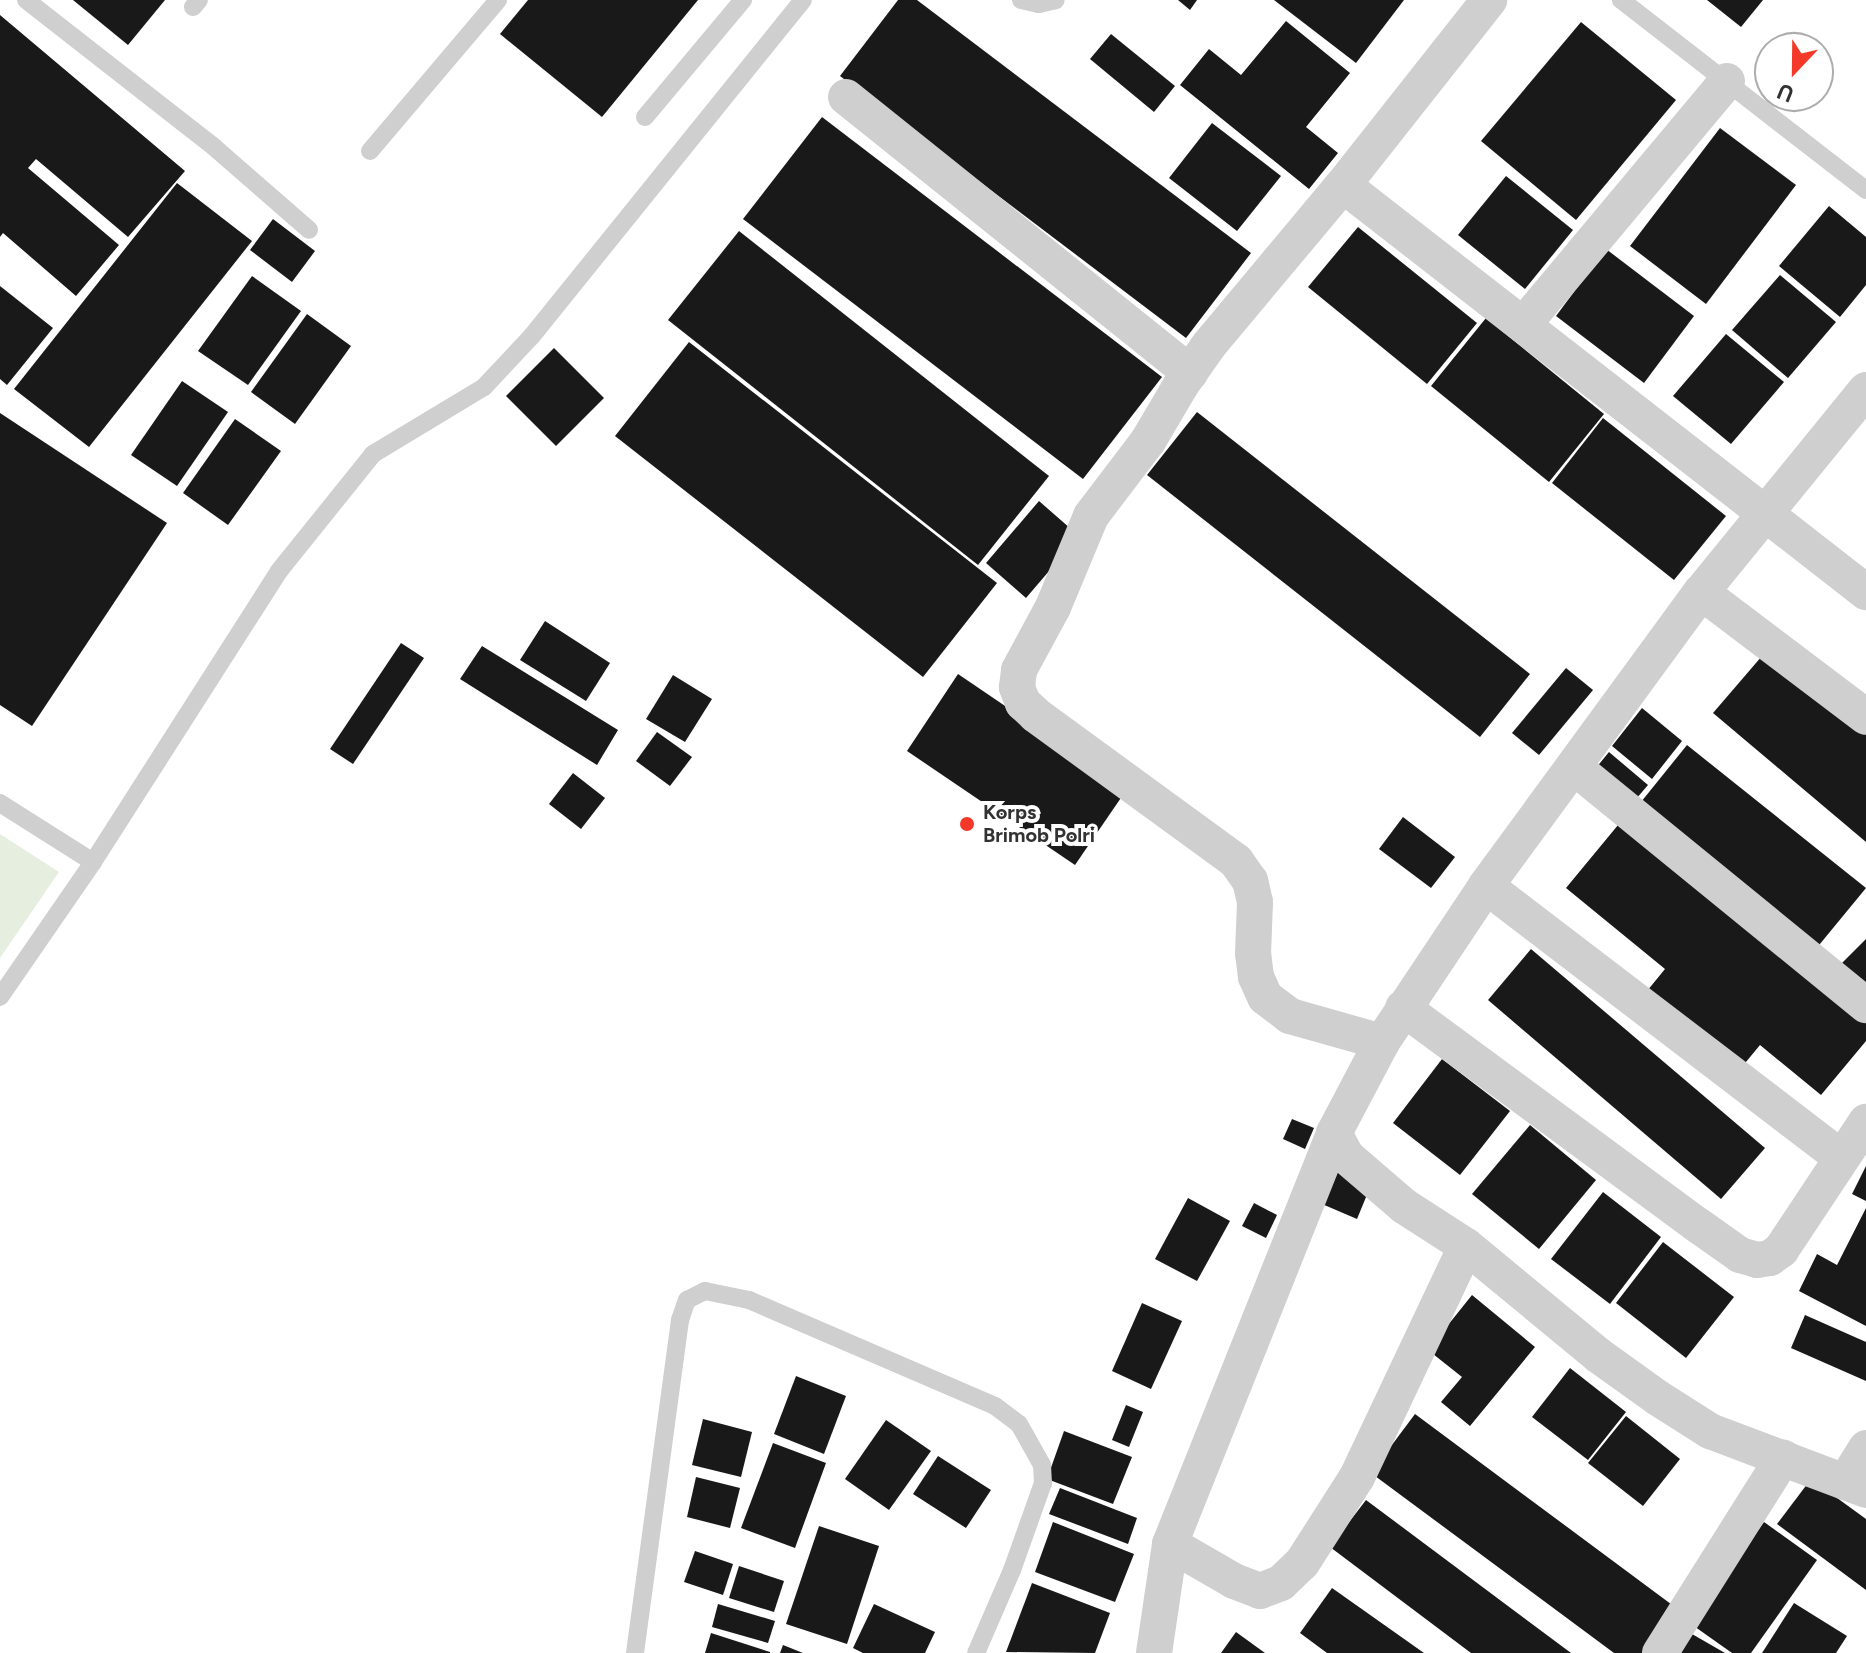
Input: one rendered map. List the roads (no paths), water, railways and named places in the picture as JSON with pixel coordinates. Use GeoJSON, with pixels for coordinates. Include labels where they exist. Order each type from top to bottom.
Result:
{"type":"FeatureCollection","features":[{"type":"Feature","properties":{"kind":"street"},"geometry":{"type":"LineString","coordinates":[[1382,1042],[1290,1016],[1265,997],[1256,977],[1253,954],[1255,902],[1250,881],[1236,861],[1036,715],[1023,703],[1017,687],[1019,670],[1053,607],[1091,516],[1148,441],[1209,345],[1343,185],[1489,0]]}},
{"type":"Feature","properties":{"kind":"street"},"geometry":{"type":"LineString","coordinates":[[1523,325],[1727,81]]}},
{"type":"Feature","properties":{"kind":"street"},"geometry":{"type":"LineString","coordinates":[[846,97],[1190,373]]}},
{"type":"Feature","properties":{"kind":"street"},"geometry":{"type":"LineString","coordinates":[[1343,185],[1866,592]]}},
{"type":"Feature","properties":{"kind":"street"},"geometry":{"type":"LineString","coordinates":[[1154,1653],[1170,1544],[1334,1133],[1382,1042],[1486,886],[1701,592],[1866,390]]}},
{"type":"Feature","properties":{"kind":"street"},"geometry":{"type":"LineString","coordinates":[[1701,592],[1866,717]]}},
{"type":"Feature","properties":{"kind":"street"},"geometry":{"type":"LineString","coordinates":[[1574,767],[1866,1005]]}},
{"type":"Feature","properties":{"kind":"street"},"geometry":{"type":"LineString","coordinates":[[1486,886],[1841,1157]]}},
{"type":"Feature","properties":{"kind":"street"},"geometry":{"type":"LineString","coordinates":[[1403,1008],[1740,1255],[1757,1260],[1770,1258],[1781,1250],[1866,1122]]}},
{"type":"Feature","properties":{"kind":"street"},"geometry":{"type":"LineString","coordinates":[[1334,1133],[1347,1157],[1404,1206],[1466,1246],[1598,1355],[1710,1431],[1856,1486],[1866,1448]]}},
{"type":"Feature","properties":{"kind":"street"},"geometry":{"type":"LineString","coordinates":[[1170,1544],[1234,1581],[1260,1591],[1281,1583],[1302,1563],[1357,1477],[1466,1246]]}},
{"type":"Feature","properties":{"kind":"street"},"geometry":{"type":"LineString","coordinates":[[1660,1653],[1783,1458]]}},
{"type":"Feature","properties":{"kind":"lane"},"geometry":{"type":"LineString","coordinates":[[26,0],[214,147],[309,230]]}},
{"type":"Feature","properties":{"kind":"lane"},"geometry":{"type":"LineString","coordinates":[[370,151],[498,0]]}},
{"type":"Feature","properties":{"kind":"lane"},"geometry":{"type":"LineString","coordinates":[[645,117],[743,0]]}},
{"type":"Feature","properties":{"kind":"lane"},"geometry":{"type":"LineString","coordinates":[[0,997],[93,862],[279,571],[373,454],[484,387],[503,367],[803,0]]}},
{"type":"Feature","properties":{"kind":"lane"},"geometry":{"type":"LineString","coordinates":[[1021,0],[1039,4],[1056,0]]}},
{"type":"Feature","properties":{"kind":"lane"},"geometry":{"type":"LineString","coordinates":[[1621,0],[1642,5],[1727,81],[1866,190]]}},
{"type":"Feature","properties":{"kind":"lane"},"geometry":{"type":"LineString","coordinates":[[0,803],[93,862]]}},
{"type":"Feature","properties":{"kind":"lane"},"geometry":{"type":"LineString","coordinates":[[635,1653],[680,1320],[687,1300],[705,1291],[749,1300],[995,1406],[1019,1424],[1042,1465],[1043,1483],[1012,1570],[976,1653]]}},
{"type":"Feature","properties":{"kind":"place","name":"Korps Brimob Polri"},"geometry":{"type":"Point","coordinates":[967,824]}}]}
